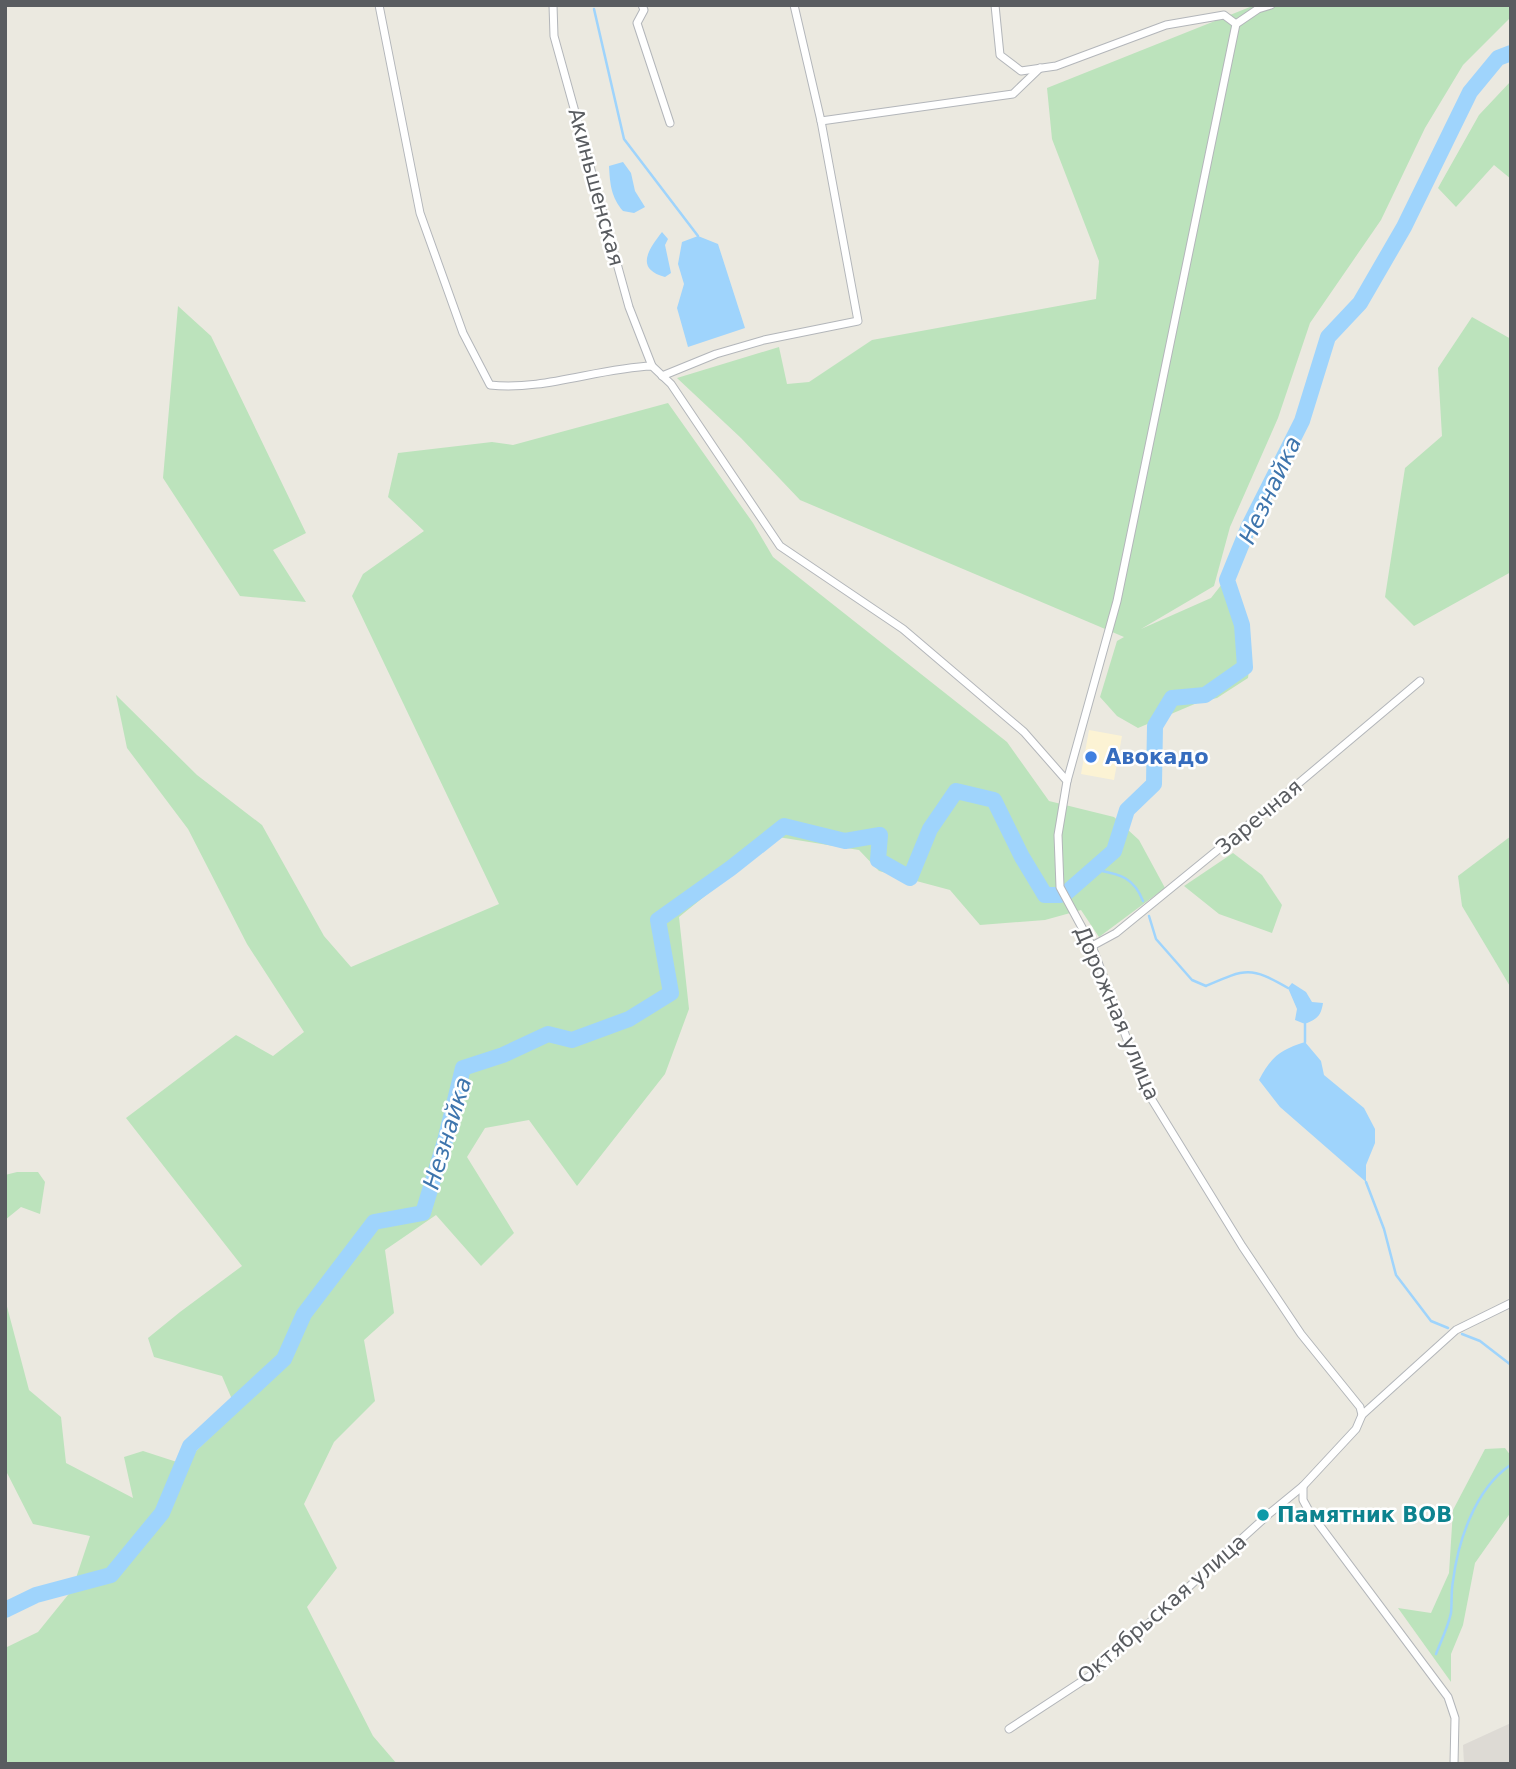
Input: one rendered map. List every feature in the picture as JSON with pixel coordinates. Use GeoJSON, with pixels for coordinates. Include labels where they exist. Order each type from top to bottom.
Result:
{"type":"FeatureCollection","features":[{"type":"Feature","properties":{"kind":"street"},"geometry":{"type":"LineString","coordinates":[[379,5],[420,213],[463,333],[489,385],[511,387],[627,367],[652,366],[671,384],[780,546],[903,629],[1024,732],[1068,781]]}},
{"type":"Feature","properties":{"kind":"street","name":"Акиньшенская"},"geometry":{"type":"LineString","coordinates":[[553,5],[554,36],[629,307],[652,366]]}},
{"type":"Feature","properties":{"kind":"street"},"geometry":{"type":"LineString","coordinates":[[642,5],[644,10],[637,23],[670,123]]}},
{"type":"Feature","properties":{"kind":"street"},"geometry":{"type":"LineString","coordinates":[[662,376],[716,354],[764,340],[858,321],[821,121],[794,5]]}},
{"type":"Feature","properties":{"kind":"street"},"geometry":{"type":"LineString","coordinates":[[995,5],[1000,55],[1021,71],[1056,66],[1166,25],[1224,15],[1236,24]]}},
{"type":"Feature","properties":{"kind":"street"},"geometry":{"type":"LineString","coordinates":[[1068,781],[1117,601],[1236,24],[1258,9],[1271,5]]}},
{"type":"Feature","properties":{"kind":"street"},"geometry":{"type":"LineString","coordinates":[[821,121],[1013,94],[1040,68]]}},
{"type":"Feature","properties":{"kind":"street","name":"Заречная"},"geometry":{"type":"LineString","coordinates":[[1092,946],[1116,933],[1420,681]]}},
{"type":"Feature","properties":{"kind":"street","name":"Дорожная улица"},"geometry":{"type":"LineString","coordinates":[[1068,781],[1058,835],[1060,887],[1092,946],[1146,1090],[1242,1246],[1301,1334],[1360,1407],[1362,1415]]}},
{"type":"Feature","properties":{"kind":"street","name":"Октябрьская улица"},"geometry":{"type":"LineString","coordinates":[[1009,1729],[1093,1674],[1303,1486],[1356,1429],[1362,1415],[1456,1331],[1511,1303]]}},
{"type":"Feature","properties":{"kind":"street"},"geometry":{"type":"LineString","coordinates":[[1303,1486],[1303,1500],[1309,1511],[1448,1697],[1455,1718],[1454,1764]]}},
{"type":"Feature","properties":{"kind":"shaded area"},"geometry":{"type":"Polygon","coordinates":[[[1089,730],[1122,736],[1114,780],[1081,774],[1089,730]]]}},
{"type":"Feature","properties":{"kind":"shaded area"},"geometry":{"type":"Polygon","coordinates":[[[1511,1723],[1511,1764],[1464,1764],[1463,1745],[1511,1723]]]}},
{"type":"Feature","properties":{"kind":"green space"},"geometry":{"type":"Polygon","coordinates":[[[1255,5],[1511,5],[1511,17],[1463,65],[1425,128],[1381,220],[1310,323],[1278,418],[1230,527],[1214,586],[1141,629],[1211,598],[1222,584],[1233,579],[1249,639],[1248,678],[1217,698],[1197,703],[1138,728],[1117,716],[1100,697],[1117,641],[1124,637],[800,500],[741,438],[677,378],[779,347],[787,384],[809,382],[872,340],[1096,299],[1099,261],[1052,139],[1047,88],[1255,5]]]}},
{"type":"Feature","properties":{"kind":"green space"},"geometry":{"type":"Polygon","coordinates":[[[1511,81],[1511,179],[1494,165],[1456,207],[1438,188],[1479,115],[1511,81]]]}},
{"type":"Feature","properties":{"kind":"green space"},"geometry":{"type":"Polygon","coordinates":[[[178,306],[211,336],[306,533],[273,550],[306,602],[240,596],[163,478],[178,306]]]}},
{"type":"Feature","properties":{"kind":"green space"},"geometry":{"type":"Polygon","coordinates":[[[1472,317],[1511,339],[1511,572],[1414,626],[1385,597],[1405,468],[1442,436],[1438,368],[1472,317]]]}},
{"type":"Feature","properties":{"kind":"green space"},"geometry":{"type":"Polygon","coordinates":[[[668,403],[753,523],[773,557],[1007,742],[1049,801],[1114,817],[1139,840],[1165,888],[1099,937],[1081,910],[1045,920],[980,925],[950,890],[879,871],[859,850],[778,837],[679,917],[689,1009],[665,1074],[577,1186],[529,1120],[485,1128],[467,1157],[514,1233],[481,1266],[436,1215],[385,1250],[394,1313],[364,1340],[375,1401],[334,1442],[304,1504],[337,1568],[307,1607],[373,1736],[397,1764],[5,1764],[5,1648],[38,1632],[72,1590],[90,1536],[33,1524],[5,1469],[5,1299],[29,1390],[61,1417],[66,1463],[133,1498],[124,1457],[143,1451],[183,1464],[237,1411],[222,1376],[154,1357],[148,1338],[242,1266],[126,1118],[236,1035],[273,1056],[304,1032],[247,944],[188,829],[127,748],[116,695],[197,775],[262,825],[324,936],[351,967],[499,904],[352,596],[363,574],[424,531],[388,497],[398,453],[492,442],[513,445],[668,403]]]}},
{"type":"Feature","properties":{"kind":"green space"},"geometry":{"type":"Polygon","coordinates":[[[1511,836],[1511,988],[1462,906],[1458,876],[1511,836]]]}},
{"type":"Feature","properties":{"kind":"green space"},"geometry":{"type":"Polygon","coordinates":[[[1233,853],[1262,875],[1282,905],[1272,933],[1219,914],[1184,886],[1233,853]]]}},
{"type":"Feature","properties":{"kind":"green space"},"geometry":{"type":"Polygon","coordinates":[[[38,1172],[45,1182],[40,1214],[21,1207],[5,1220],[5,1175],[38,1172]]]}},
{"type":"Feature","properties":{"kind":"green space"},"geometry":{"type":"Polygon","coordinates":[[[1505,1448],[1511,1456],[1511,1512],[1475,1563],[1463,1625],[1451,1654],[1451,1682],[1398,1608],[1431,1613],[1449,1573],[1453,1510],[1485,1449],[1505,1448]]]}},
{"type":"Feature","properties":{"kind":"water"},"geometry":{"type":"Polygon","coordinates":[[[623,162],[631,173],[635,191],[645,207],[634,213],[623,211],[612,190],[609,166],[623,162]]]}},
{"type":"Feature","properties":{"kind":"water"},"geometry":{"type":"Polygon","coordinates":[[[662,232],[668,239],[665,245],[671,273],[665,277],[656,274],[647,264],[649,252],[662,232]]]}},
{"type":"Feature","properties":{"kind":"water"},"geometry":{"type":"Polygon","coordinates":[[[698,236],[718,244],[745,328],[688,347],[677,308],[684,284],[678,264],[682,242],[698,236]]]}},
{"type":"Feature","properties":{"kind":"water"},"geometry":{"type":"Polygon","coordinates":[[[1292,983],[1306,992],[1312,1002],[1323,1003],[1318,1016],[1305,1024],[1295,1020],[1297,1009],[1288,988],[1292,983]]]}},
{"type":"Feature","properties":{"kind":"water"},"geometry":{"type":"Polygon","coordinates":[[[1305,1042],[1321,1061],[1324,1075],[1364,1108],[1375,1129],[1375,1143],[1366,1165],[1366,1182],[1280,1107],[1259,1080],[1277,1055],[1305,1042]]]}},
{"type":"Feature","properties":{"kind":"waterway"},"geometry":{"type":"LineString","coordinates":[[594,9],[624,139],[698,236]]}},
{"type":"Feature","properties":{"kind":"waterway","name":"Незнайка"},"geometry":{"type":"LineString","coordinates":[[1066,893],[1114,851],[1127,810],[1154,784],[1155,726],[1172,698],[1205,695],[1245,667],[1242,625],[1227,580],[1249,526],[1302,421],[1328,337],[1360,303],[1404,227],[1470,92],[1498,58],[1511,53]]}},
{"type":"Feature","properties":{"kind":"waterway","name":"Незнайка"},"geometry":{"type":"LineString","coordinates":[[5,1610],[36,1595],[111,1575],[162,1513],[190,1446],[284,1359],[304,1314],[374,1222],[423,1213],[463,1068],[503,1055],[548,1034],[572,1040],[629,1019],[671,993],[658,920],[784,826],[845,841],[880,835],[878,860],[910,878],[930,829],[956,791],[994,800],[1022,857],[1045,895],[1060,895]]}},
{"type":"Feature","properties":{"kind":"waterway"},"geometry":{"type":"LineString","coordinates":[[1093,869],[1123,877],[1134,886],[1143,901]]}},
{"type":"Feature","properties":{"kind":"waterway"},"geometry":{"type":"LineString","coordinates":[[1149,916],[1156,939],[1192,980],[1206,986],[1247,972],[1265,976],[1288,988]]}},
{"type":"Feature","properties":{"kind":"waterway"},"geometry":{"type":"LineString","coordinates":[[1305,1024],[1305,1042]]}},
{"type":"Feature","properties":{"kind":"waterway"},"geometry":{"type":"LineString","coordinates":[[1366,1182],[1384,1229],[1396,1275],[1431,1321],[1448,1328]]}},
{"type":"Feature","properties":{"kind":"waterway"},"geometry":{"type":"LineString","coordinates":[[1462,1334],[1480,1341],[1511,1365]]}},
{"type":"Feature","properties":{"kind":"waterway"},"geometry":{"type":"LineString","coordinates":[[1436,1654],[1451,1613],[1455,1566],[1464,1533],[1487,1488],[1509,1466]]}},
{"type":"Feature","properties":{"kind":"place","name":"Авокадо"},"geometry":{"type":"Point","coordinates":[1091,757]}},
{"type":"Feature","properties":{"kind":"place","name":"Памятник ВОВ"},"geometry":{"type":"Point","coordinates":[1263,1515]}}]}
